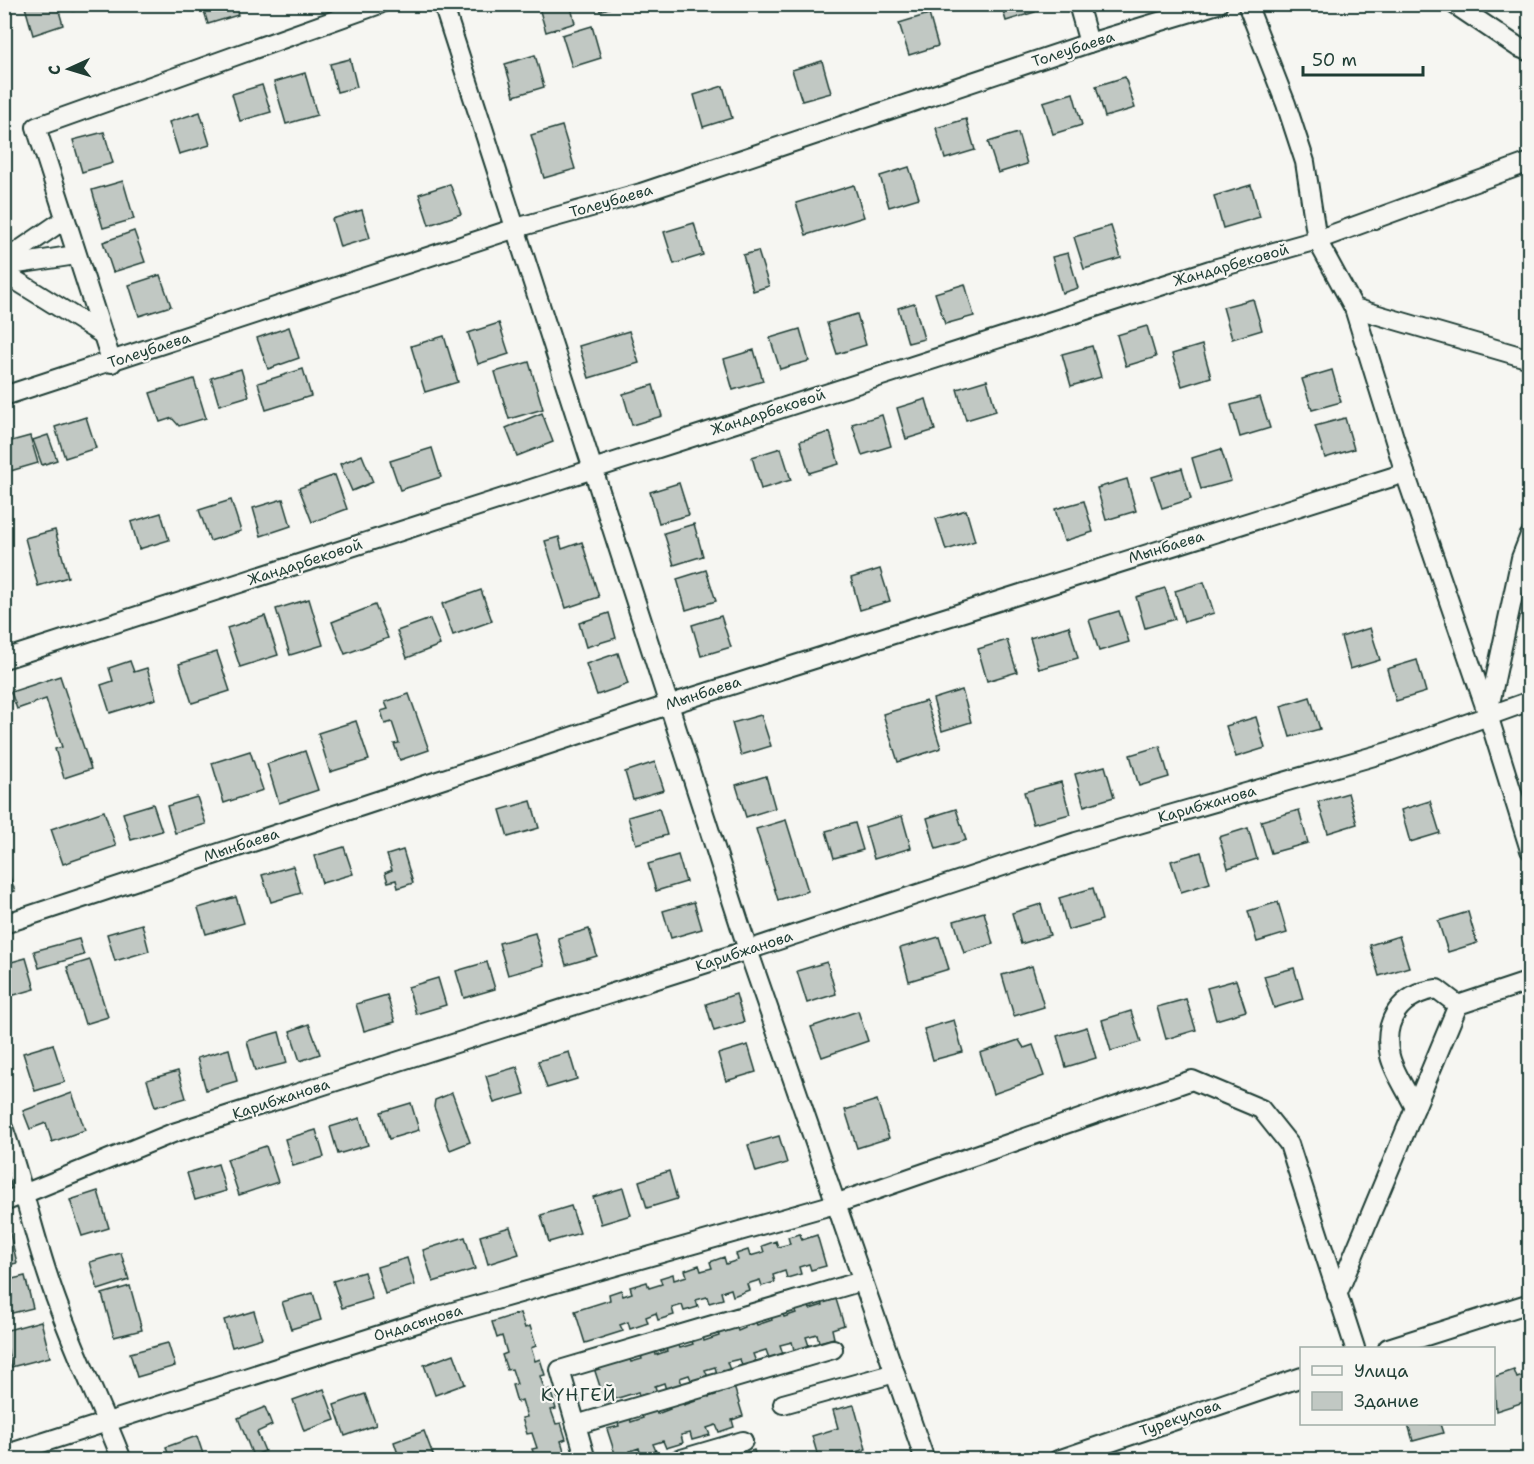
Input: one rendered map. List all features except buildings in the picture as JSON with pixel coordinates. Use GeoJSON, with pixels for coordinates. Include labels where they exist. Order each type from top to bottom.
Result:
{"type":"FeatureCollection","features":[{"type":"Feature","properties":{"kind":"street"},"geometry":{"type":"LineString","coordinates":[[112,363],[36,127],[380,4]]}},
{"type":"Feature","properties":{"kind":"street"},"geometry":{"type":"LineString","coordinates":[[443,4],[748,950],[925,1460]]}},
{"type":"Feature","properties":{"kind":"street"},"geometry":{"type":"LineString","coordinates":[[1078,4],[1089,43]]}},
{"type":"Feature","properties":{"kind":"street","name":"Толеубаева"},"geometry":{"type":"LineString","coordinates":[[4,396],[112,363],[516,228],[641,193],[1089,43],[1218,4]]}},
{"type":"Feature","properties":{"kind":"street"},"geometry":{"type":"LineString","coordinates":[[1247,4],[1286,104],[1305,162],[1317,240],[1354,308],[1405,473],[1488,715],[1530,850]]}},
{"type":"Feature","properties":{"kind":"street"},"geometry":{"type":"LineString","coordinates":[[1454,4],[1518,47],[1530,52]]}},
{"type":"Feature","properties":{"kind":"street","name":"Жандарбековой"},"geometry":{"type":"LineString","coordinates":[[4,658],[1210,270],[1317,240],[1530,162]]}},
{"type":"Feature","properties":{"kind":"street"},"geometry":{"type":"LineString","coordinates":[[4,261],[65,219]]}},
{"type":"Feature","properties":{"kind":"street"},"geometry":{"type":"LineString","coordinates":[[4,266],[76,255]]}},
{"type":"Feature","properties":{"kind":"street"},"geometry":{"type":"LineString","coordinates":[[4,273],[102,334]]}},
{"type":"Feature","properties":{"kind":"street"},"geometry":{"type":"LineString","coordinates":[[1354,308],[1530,359]]}},
{"type":"Feature","properties":{"kind":"street","name":"Мынбаева"},"geometry":{"type":"LineString","coordinates":[[4,924],[668,705],[1405,473]]}},
{"type":"Feature","properties":{"kind":"street"},"geometry":{"type":"LineString","coordinates":[[1488,715],[1521,558],[1530,535]]}},
{"type":"Feature","properties":{"kind":"street","name":"Карибжанова"},"geometry":{"type":"LineString","coordinates":[[4,1202],[26,1195],[173,1133],[748,950],[1076,842],[1388,752],[1530,701]]}},
{"type":"Feature","properties":{"kind":"street"},"geometry":{"type":"LineString","coordinates":[[1337,1295],[1458,1005],[1530,981]]}},
{"type":"Feature","properties":{"kind":"street"},"geometry":{"type":"LineString","coordinates":[[1415,1108],[1390,1056],[1390,1024],[1402,1002],[1419,992],[1437,989],[1458,1005]]}},
{"type":"Feature","properties":{"kind":"street","name":"Ондасынова"},"geometry":{"type":"LineString","coordinates":[[4,1455],[442,1315],[835,1204],[1192,1080],[1261,1110],[1289,1144],[1355,1347]]}},
{"type":"Feature","properties":{"kind":"street"},"geometry":{"type":"LineString","coordinates":[[4,1130],[26,1195],[48,1276],[104,1422],[122,1460]]}},
{"type":"Feature","properties":{"kind":"street"},"geometry":{"type":"LineString","coordinates":[[586,1460],[560,1370],[862,1281]]}},
{"type":"Feature","properties":{"kind":"street"},"geometry":{"type":"LineString","coordinates":[[1391,1347],[1530,1303]]}},
{"type":"Feature","properties":{"kind":"street"},"geometry":{"type":"LineString","coordinates":[[576,1425],[833,1349]]}},
{"type":"Feature","properties":{"kind":"street"},"geometry":{"type":"LineString","coordinates":[[783,1404],[895,1373]]}},
{"type":"Feature","properties":{"kind":"street","name":"Турекулова"},"geometry":{"type":"LineString","coordinates":[[1058,1460],[1300,1378]]}},
{"type":"Feature","properties":{"kind":"street"},"geometry":{"type":"LineString","coordinates":[[678,1460],[742,1441]]}},
{"type":"Feature","properties":{"kind":"district","name":"КҮНГЕЙ"},"geometry":{"type":"Point","coordinates":[579,1395]}}]}
